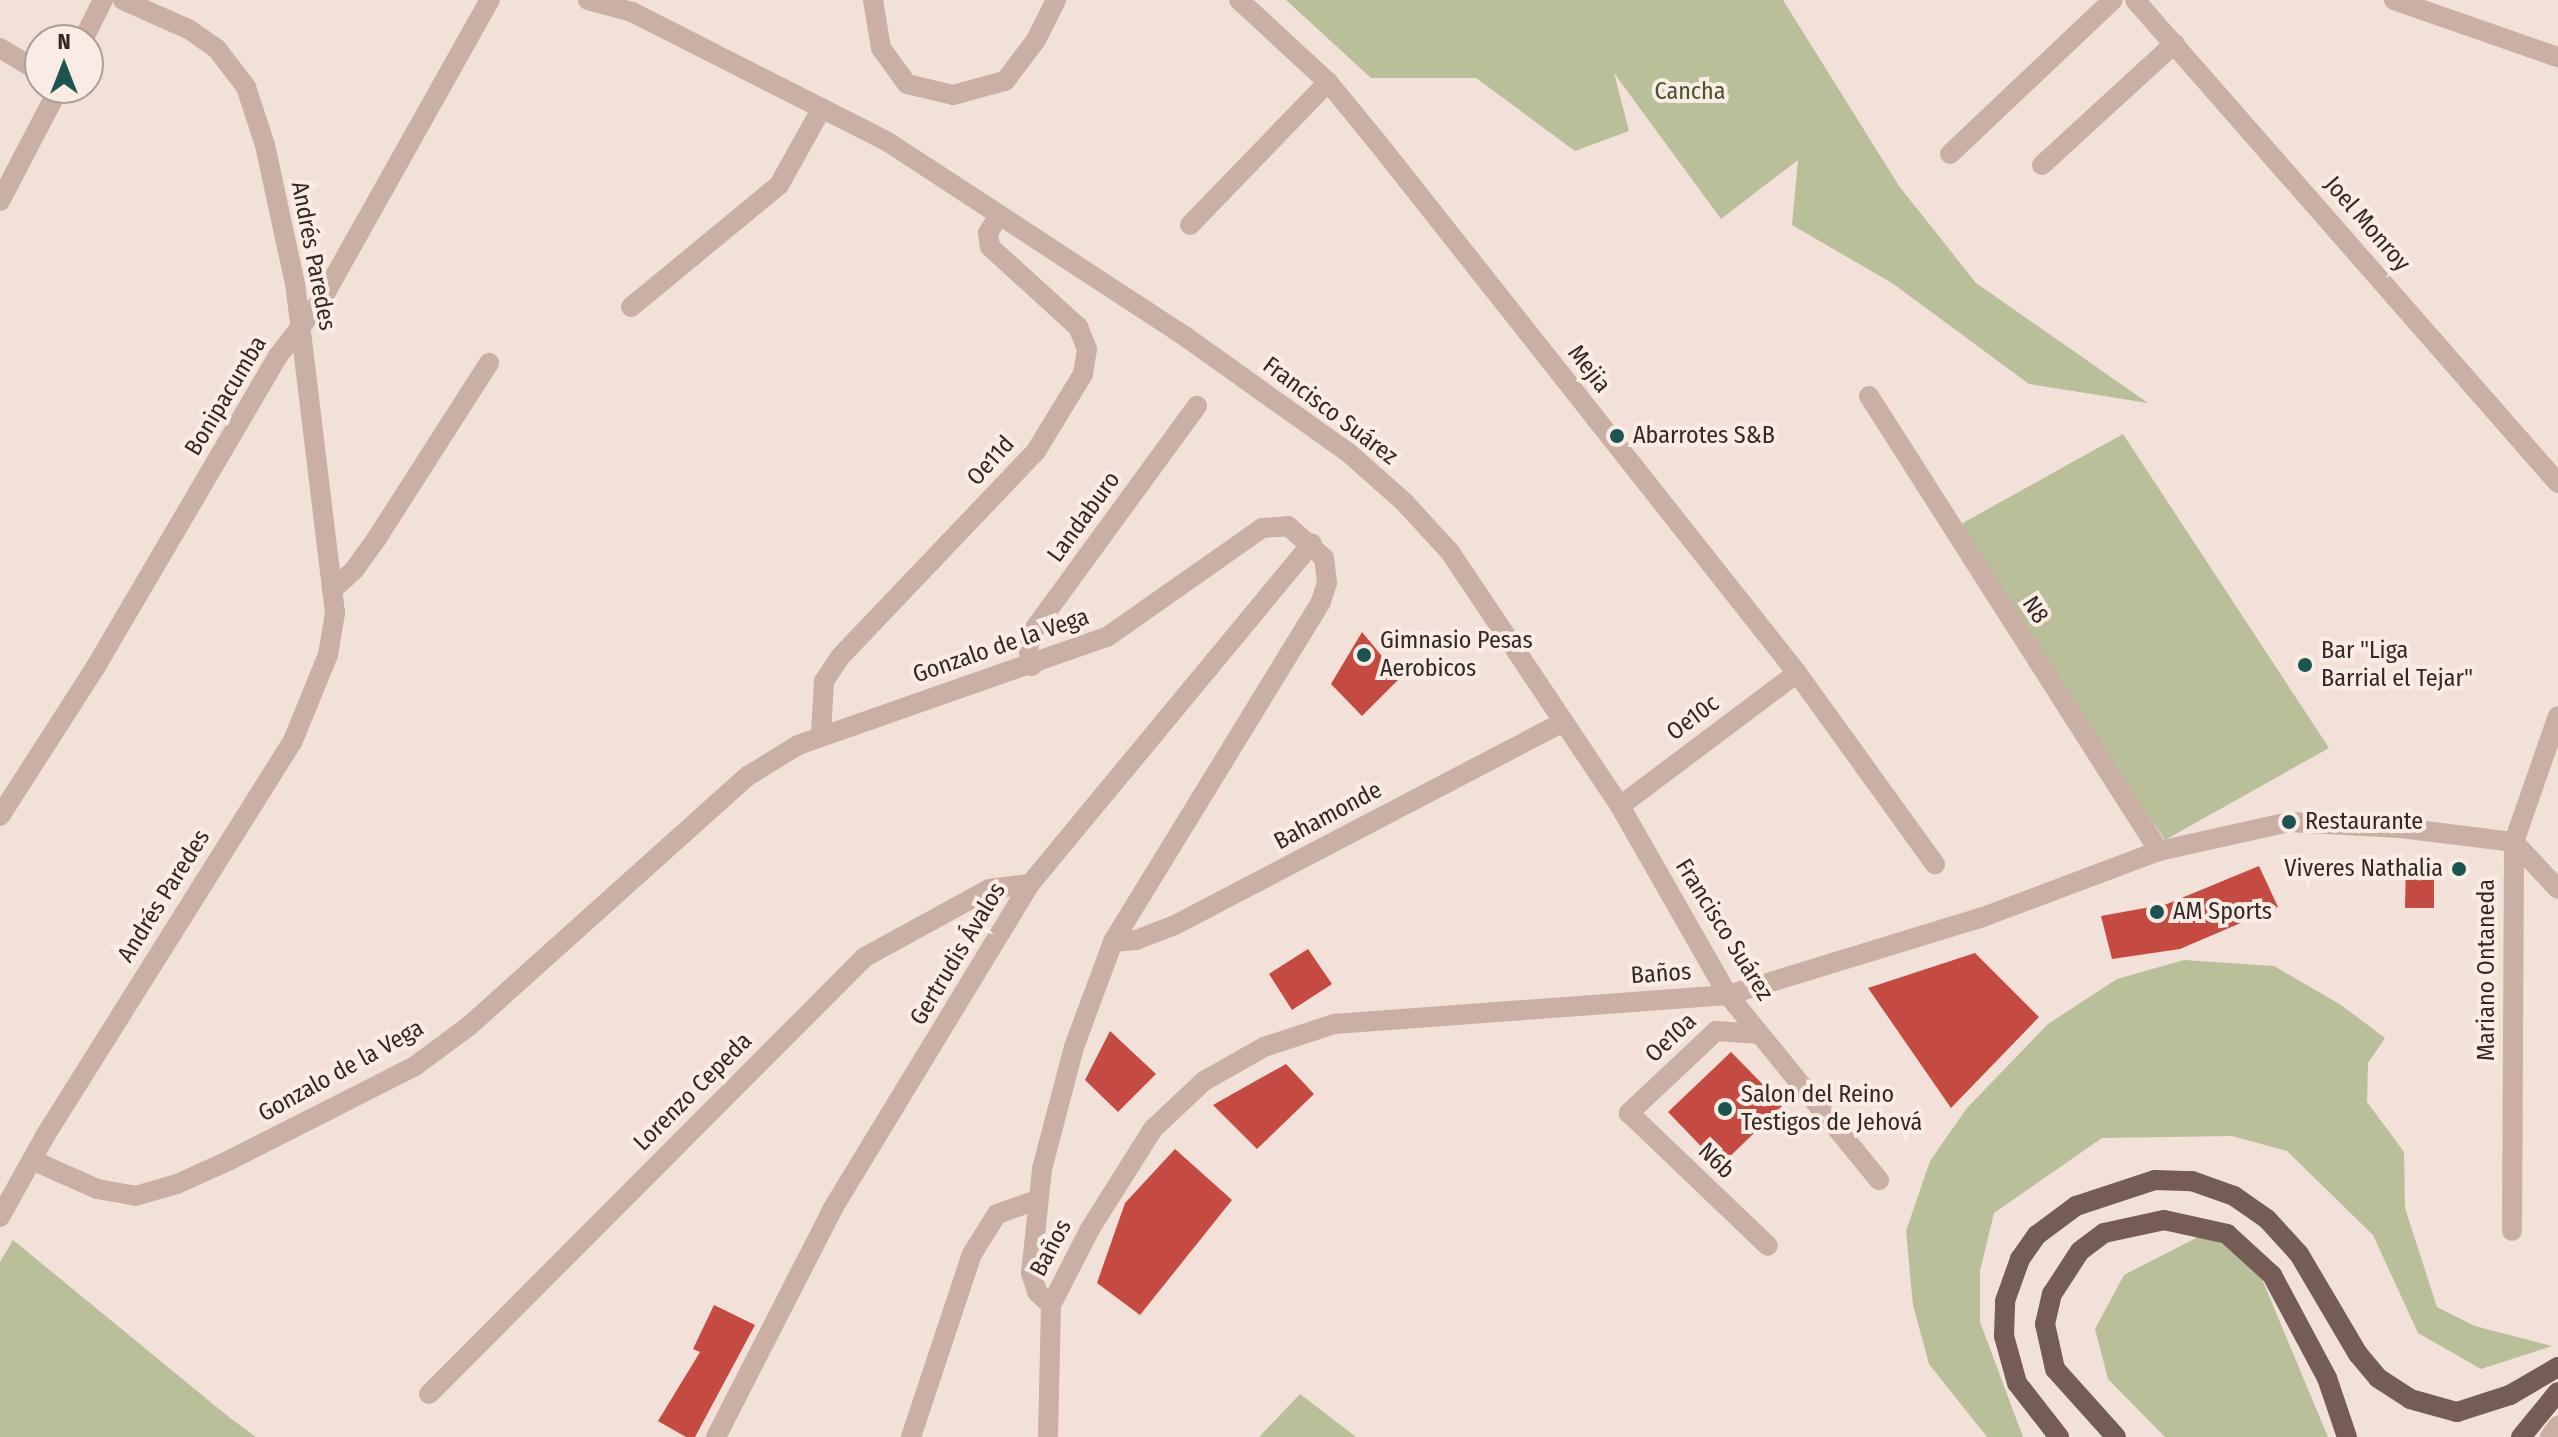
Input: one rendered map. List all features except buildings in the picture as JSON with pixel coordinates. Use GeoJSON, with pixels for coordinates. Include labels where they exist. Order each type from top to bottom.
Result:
{"type":"FeatureCollection","features":[{"type":"Feature","properties":{"kind":"main road"},"geometry":{"type":"LineString","coordinates":[[2059,1437],[2017,1383],[2004,1336],[2005,1301],[2020,1259],[2037,1235],[2076,1206],[2155,1180],[2192,1181],[2234,1196],[2267,1219],[2299,1254],[2358,1354],[2378,1378],[2410,1399],[2457,1412],[2510,1395],[2558,1367]]}},
{"type":"Feature","properties":{"kind":"main road"},"geometry":{"type":"LineString","coordinates":[[2116,1437],[2055,1369],[2045,1324],[2052,1294],[2080,1251],[2104,1233],[2164,1220],[2227,1234],[2272,1275],[2327,1378],[2347,1437]]}},
{"type":"Feature","properties":{"kind":"main road"},"geometry":{"type":"LineString","coordinates":[[2521,1437],[2558,1392]]}},
{"type":"Feature","properties":{"kind":"street"},"geometry":{"type":"LineString","coordinates":[[91,24],[103,0]]}},
{"type":"Feature","properties":{"kind":"street","name":"Andrés Paredes"},"geometry":{"type":"LineString","coordinates":[[0,1217],[32,1160],[292,743],[328,655],[335,613],[301,324],[265,145],[246,87],[217,49],[188,29],[123,0]]}},
{"type":"Feature","properties":{"kind":"street","name":"Bonipacumba"},"geometry":{"type":"LineString","coordinates":[[0,816],[95,668],[301,324],[322,299],[490,0]]}},
{"type":"Feature","properties":{"kind":"street","name":"Francisco Suárez"},"geometry":{"type":"LineString","coordinates":[[588,0],[635,6],[888,142],[998,217],[1186,337],[1350,454],[1450,552],[1620,806],[1728,995],[1879,1180]]}},
{"type":"Feature","properties":{"kind":"street"},"geometry":{"type":"LineString","coordinates":[[873,0],[881,48],[907,84],[953,95],[1005,81],[1036,40],[1056,0]]}},
{"type":"Feature","properties":{"kind":"street","name":"Mejia"},"geometry":{"type":"LineString","coordinates":[[1239,0],[1328,82],[1797,673],[1935,864]]}},
{"type":"Feature","properties":{"kind":"street"},"geometry":{"type":"LineString","coordinates":[[1950,154],[2113,0]]}},
{"type":"Feature","properties":{"kind":"street","name":"Joel Monroy"},"geometry":{"type":"LineString","coordinates":[[2135,0],[2558,483]]}},
{"type":"Feature","properties":{"kind":"street"},"geometry":{"type":"LineString","coordinates":[[2394,0],[2558,57]]}},
{"type":"Feature","properties":{"kind":"street"},"geometry":{"type":"LineString","coordinates":[[2042,165],[2175,43]]}},
{"type":"Feature","properties":{"kind":"street"},"geometry":{"type":"LineString","coordinates":[[0,48],[24,62]]}},
{"type":"Feature","properties":{"kind":"street"},"geometry":{"type":"LineString","coordinates":[[1190,225],[1328,82]]}},
{"type":"Feature","properties":{"kind":"street"},"geometry":{"type":"LineString","coordinates":[[0,201],[51,104]]}},
{"type":"Feature","properties":{"kind":"street"},"geometry":{"type":"LineString","coordinates":[[631,307],[779,185],[822,108]]}},
{"type":"Feature","properties":{"kind":"street","name":"Oe11d"},"geometry":{"type":"LineString","coordinates":[[821,734],[824,681],[840,657],[1036,451],[1083,374],[1087,349],[1078,327],[990,247],[988,233],[998,217]]}},
{"type":"Feature","properties":{"kind":"street"},"geometry":{"type":"LineString","coordinates":[[332,590],[354,570],[377,538],[489,363]]}},
{"type":"Feature","properties":{"kind":"street","name":"N8"},"geometry":{"type":"LineString","coordinates":[[1869,396],[2159,851]]}},
{"type":"Feature","properties":{"kind":"street","name":"Landaburo"},"geometry":{"type":"LineString","coordinates":[[1032,666],[1028,647],[1035,628],[1197,406]]}},
{"type":"Feature","properties":{"kind":"street","name":"Gonzalo de la Vega"},"geometry":{"type":"LineString","coordinates":[[32,1160],[97,1189],[135,1196],[230,1160],[415,1066],[469,1026],[748,776],[821,734],[1032,666],[1107,637],[1262,528],[1288,526],[1312,543]]}},
{"type":"Feature","properties":{"kind":"street"},"geometry":{"type":"LineString","coordinates":[[1051,1305],[1037,1292],[1031,1273],[1037,1200],[1048,1139],[1074,1047],[1113,942],[1321,602],[1327,583],[1324,558],[1312,543]]}},
{"type":"Feature","properties":{"kind":"street","name":"Gertrudis Ávalos"},"geometry":{"type":"LineString","coordinates":[[716,1437],[833,1208],[1030,884],[1312,543]]}},
{"type":"Feature","properties":{"kind":"street","name":"Oe10c"},"geometry":{"type":"LineString","coordinates":[[1620,806],[1797,673]]}},
{"type":"Feature","properties":{"kind":"street","name":"Mariano Ontaneda"},"geometry":{"type":"LineString","coordinates":[[2512,1231],[2514,842],[2558,716]]}},
{"type":"Feature","properties":{"kind":"street","name":"Bahamonde"},"geometry":{"type":"LineString","coordinates":[[1113,942],[1136,940],[1175,925],[1563,722]]}},
{"type":"Feature","properties":{"kind":"street","name":"Baños"},"geometry":{"type":"LineString","coordinates":[[1048,1437],[1051,1305],[1090,1229],[1153,1129],[1204,1081],[1264,1047],[1334,1024],[1728,995],[1983,917],[2159,851],[2289,822],[2514,842]]}},
{"type":"Feature","properties":{"kind":"street"},"geometry":{"type":"LineString","coordinates":[[2514,842],[2558,889]]}},
{"type":"Feature","properties":{"kind":"street","name":"Lorenzo Cepeda"},"geometry":{"type":"LineString","coordinates":[[429,1394],[865,957],[989,889],[1030,884]]}},
{"type":"Feature","properties":{"kind":"street","name":"Oe10a"},"geometry":{"type":"LineString","coordinates":[[1629,1113],[1716,1031],[1759,1034]]}},
{"type":"Feature","properties":{"kind":"street","name":"N6b"},"geometry":{"type":"LineString","coordinates":[[1629,1113],[1768,1246]]}},
{"type":"Feature","properties":{"kind":"street"},"geometry":{"type":"LineString","coordinates":[[911,1437],[972,1254],[997,1214],[1037,1200]]}},
{"type":"Feature","properties":{"kind":"street"},"geometry":{"type":"LineString","coordinates":[[2550,1437],[2558,1426]]}},
{"type":"Feature","properties":{"kind":"green space","name":"Cancha"},"geometry":{"type":"Polygon","coordinates":[[[1286,0],[1783,0],[1899,186],[1976,283],[2148,403],[2029,384],[1892,283],[1792,225],[1798,160],[1721,219],[1614,73],[1629,131],[1575,151],[1476,78],[1371,78],[1286,0]]]}},
{"type":"Feature","properties":{"kind":"green space"},"geometry":{"type":"Polygon","coordinates":[[[2123,434],[2329,748],[2165,840],[1952,529],[2123,434]]]}},
{"type":"Feature","properties":{"kind":"green space"},"geometry":{"type":"Polygon","coordinates":[[[2184,960],[2274,966],[2341,1005],[2385,1038],[2368,1063],[2367,1102],[2404,1152],[2405,1208],[2437,1307],[2475,1326],[2552,1346],[2481,1369],[2418,1333],[2373,1235],[2287,1151],[2232,1136],[2102,1138],[1994,1213],[1980,1271],[1980,1322],[2023,1437],[1987,1437],[1929,1364],[1913,1305],[1906,1231],[1930,1161],[1967,1108],[2048,1024],[2117,979],[2184,960]]]}},
{"type":"Feature","properties":{"kind":"green space"},"geometry":{"type":"Polygon","coordinates":[[[2200,1236],[2230,1246],[2259,1272],[2328,1437],[2165,1437],[2108,1379],[2095,1329],[2124,1275],[2200,1236]]]}},
{"type":"Feature","properties":{"kind":"green space"},"geometry":{"type":"Polygon","coordinates":[[[13,1240],[256,1437],[0,1437],[0,1262],[13,1240]]]}},
{"type":"Feature","properties":{"kind":"green space"},"geometry":{"type":"Polygon","coordinates":[[[1300,1394],[1356,1437],[1259,1437],[1300,1394]]]}},
{"type":"Feature","properties":{"kind":"place","name":"Abarrotes S&B"},"geometry":{"type":"Point","coordinates":[1617,436]}},
{"type":"Feature","properties":{"kind":"place","name":"Gimnasio Pesas Aerobicos"},"geometry":{"type":"Point","coordinates":[1364,655]}},
{"type":"Feature","properties":{"kind":"place","name":"Bar \"Liga Barrial el Tejar\""},"geometry":{"type":"Point","coordinates":[2305,665]}},
{"type":"Feature","properties":{"kind":"place","name":"Restaurante"},"geometry":{"type":"Point","coordinates":[2289,822]}},
{"type":"Feature","properties":{"kind":"place","name":"Viveres Nathalia"},"geometry":{"type":"Point","coordinates":[2459,869]}},
{"type":"Feature","properties":{"kind":"place","name":"AM Sports"},"geometry":{"type":"Point","coordinates":[2157,912]}},
{"type":"Feature","properties":{"kind":"place","name":"Salon del Reino Testigos de Jehová"},"geometry":{"type":"Point","coordinates":[1725,1109]}}]}
